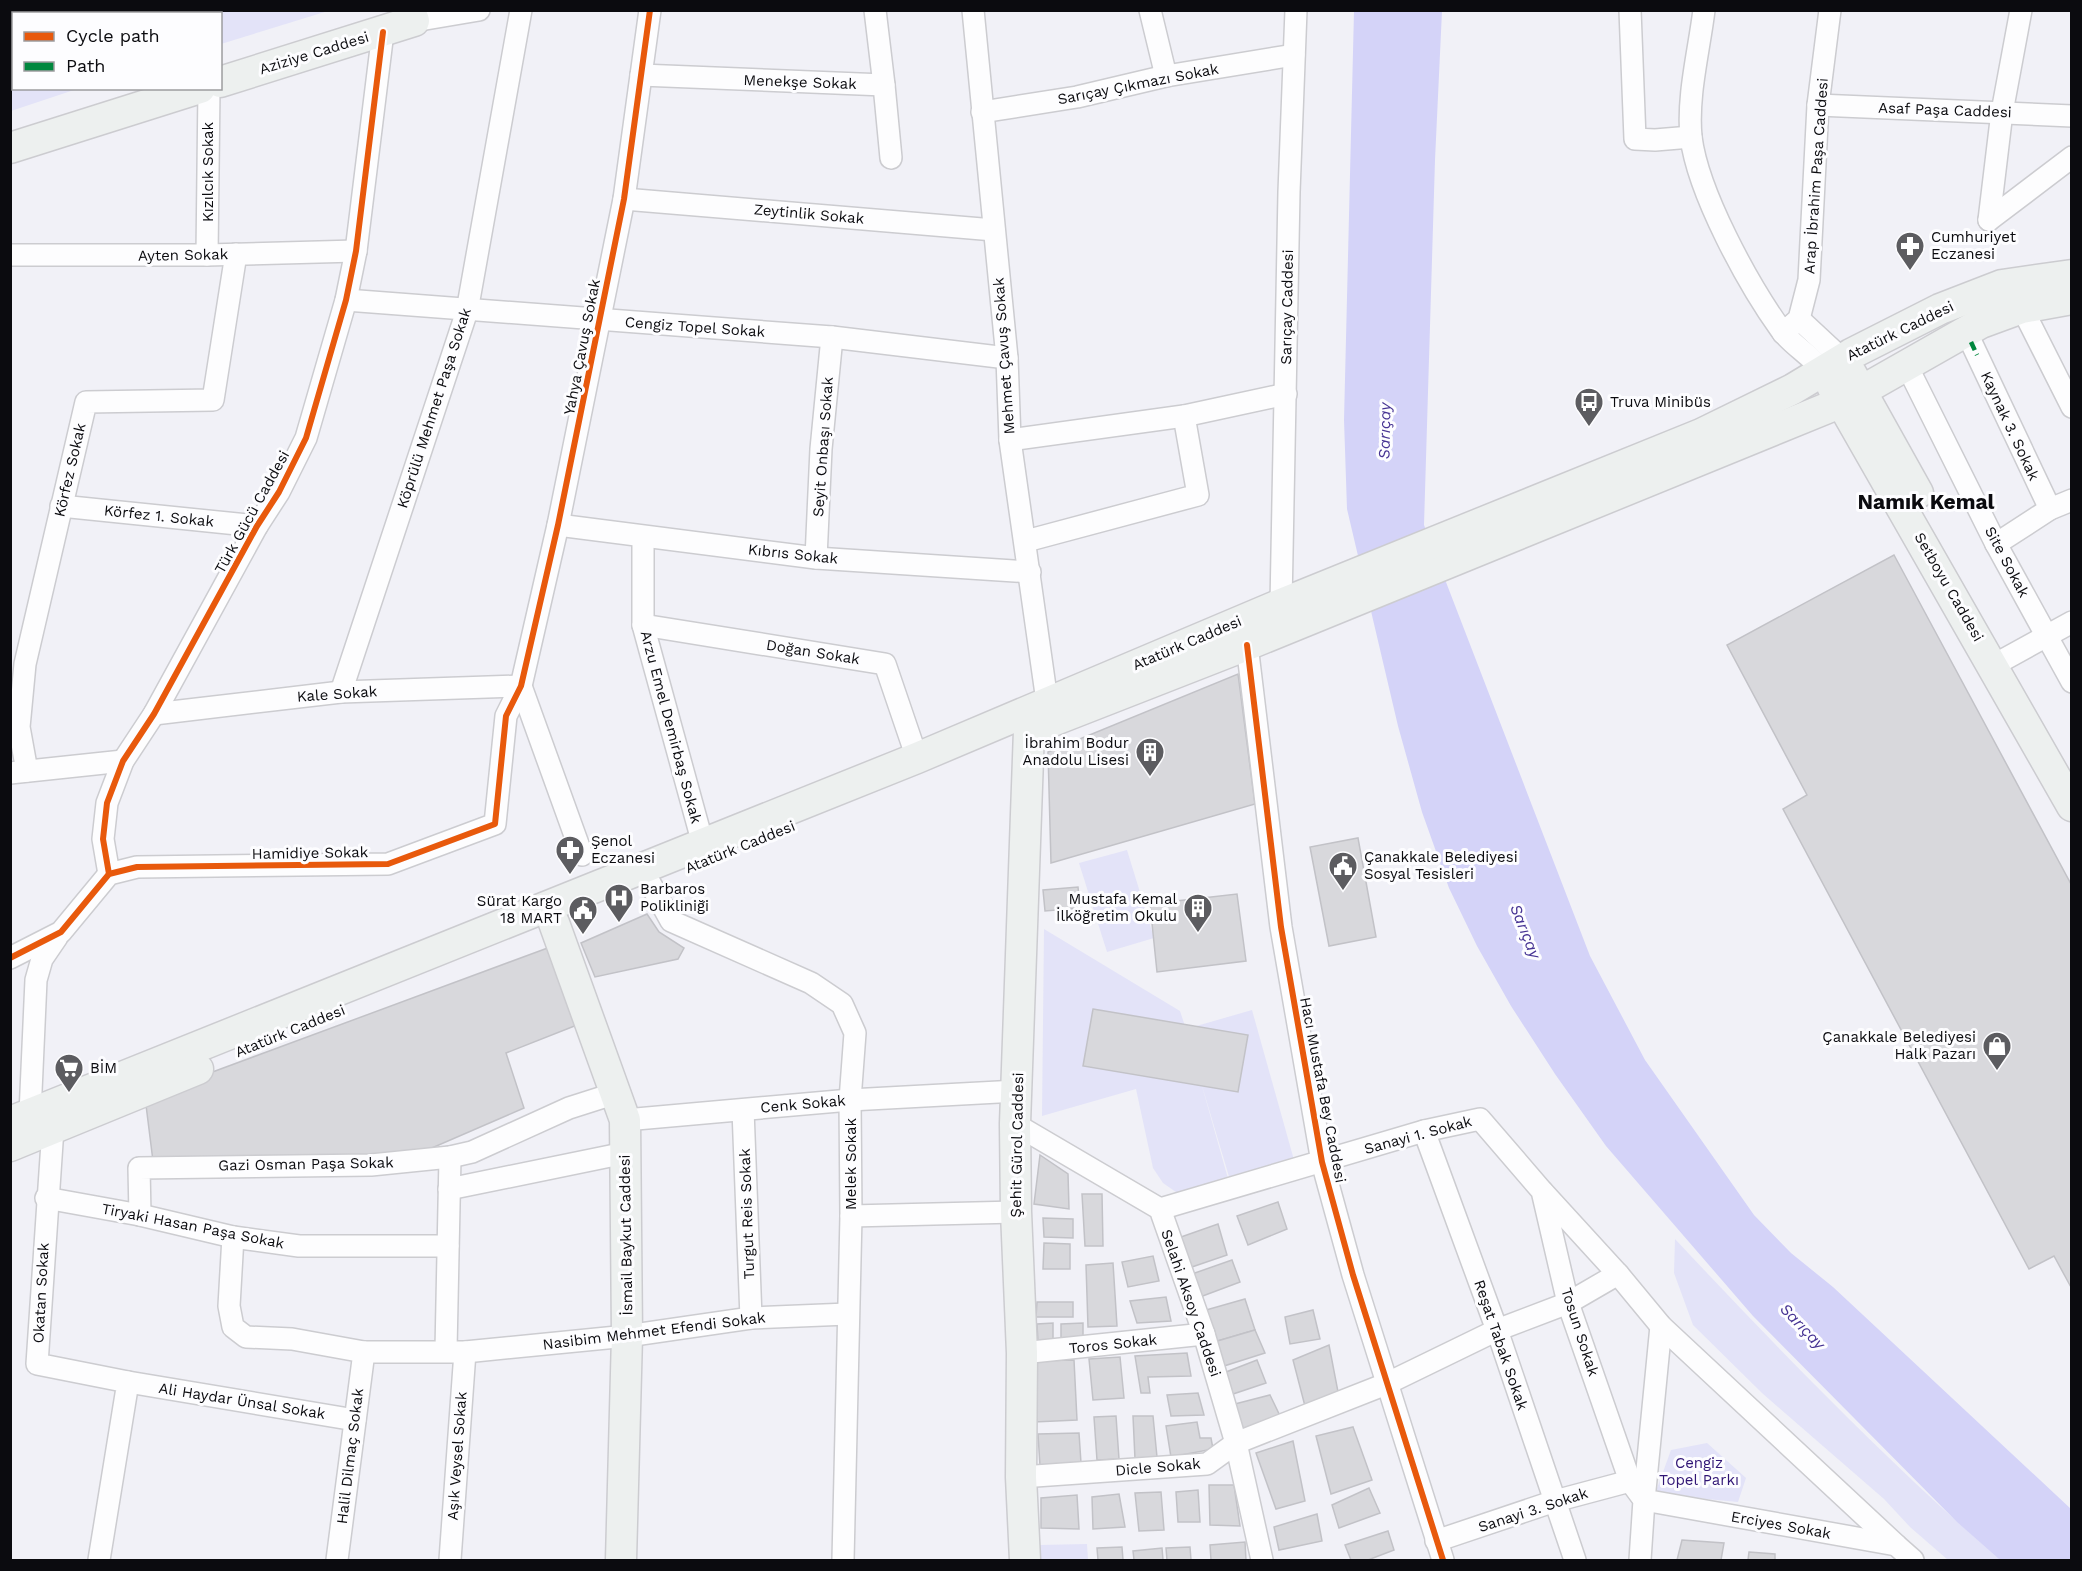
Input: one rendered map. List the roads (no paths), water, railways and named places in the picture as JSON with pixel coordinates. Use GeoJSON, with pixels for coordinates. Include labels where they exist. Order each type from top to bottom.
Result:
{"type":"FeatureCollection","features":[{"type":"Feature","properties":{"kind":"main road","name":"Aziziye Caddesi"},"geometry":{"type":"LineString","coordinates":[[222,66],[399,19]]}},
{"type":"Feature","properties":{"kind":"main road","name":"Aziziye Caddesi"},"geometry":{"type":"LineString","coordinates":[[222,81],[399,19]]}},
{"type":"Feature","properties":{"kind":"main road"},"geometry":{"type":"LineString","coordinates":[[10,132],[146,90]]}},
{"type":"Feature","properties":{"kind":"main road"},"geometry":{"type":"LineString","coordinates":[[10,148],[194,90]]}},
{"type":"Feature","properties":{"kind":"main road"},"geometry":{"type":"LineString","coordinates":[[1706,444],[1739,416],[1839,361],[1873,326],[1935,289],[1974,274],[2019,267],[2072,274]]}},
{"type":"Feature","properties":{"kind":"main road"},"geometry":{"type":"LineString","coordinates":[[1334,596],[1706,444],[1875,386],[1976,340],[2022,308],[2072,299]]}},
{"type":"Feature","properties":{"kind":"main road","name":"Setboyu Caddesi"},"geometry":{"type":"LineString","coordinates":[[1839,361],[1875,386],[2001,662],[2072,806]]}},
{"type":"Feature","properties":{"kind":"main road","name":"Atatürk Caddesi"},"geometry":{"type":"LineString","coordinates":[[10,1146],[31,1121],[703,844],[918,758],[1047,701],[1281,604],[1334,596]]}},
{"type":"Feature","properties":{"kind":"main road","name":"Atatürk Caddesi"},"geometry":{"type":"LineString","coordinates":[[31,1121],[555,923],[1029,730],[1247,645],[1334,596]]}},
{"type":"Feature","properties":{"kind":"main road","name":"Setboyu Caddesi"},"geometry":{"type":"LineString","coordinates":[[2001,662],[2072,775]]}},
{"type":"Feature","properties":{"kind":"main road","name":"Şehit Gürol Caddesi"},"geometry":{"type":"LineString","coordinates":[[1025,1560],[1021,1478],[1022,1353],[1015,1124],[1029,730]]}},
{"type":"Feature","properties":{"kind":"main road","name":"İsmail Baykut Caddesi"},"geometry":{"type":"LineString","coordinates":[[555,923],[620,1107],[625,1153],[627,1336],[621,1560]]}},
{"type":"Feature","properties":{"kind":"street","name":"Aziziye Caddesi"},"geometry":{"type":"LineString","coordinates":[[399,19],[479,10]]}},
{"type":"Feature","properties":{"kind":"street","name":"Köprülü Mehmet Paşa Sokak"},"geometry":{"type":"LineString","coordinates":[[341,692],[466,311],[521,10]]}},
{"type":"Feature","properties":{"kind":"street","name":"Yahya Çavuş Sokak"},"geometry":{"type":"LineString","coordinates":[[521,686],[558,525],[624,199],[650,10]]}},
{"type":"Feature","properties":{"kind":"street"},"geometry":{"type":"LineString","coordinates":[[875,10],[885,85],[891,158]]}},
{"type":"Feature","properties":{"kind":"street","name":"Mehmet Çavuş Sokak"},"geometry":{"type":"LineString","coordinates":[[973,10],[1007,358],[1010,440],[1047,701]]}},
{"type":"Feature","properties":{"kind":"street"},"geometry":{"type":"LineString","coordinates":[[1150,10],[1166,75]]}},
{"type":"Feature","properties":{"kind":"street","name":"Sarıçay Caddesi"},"geometry":{"type":"LineString","coordinates":[[1281,604],[1289,192],[1296,10]]}},
{"type":"Feature","properties":{"kind":"street"},"geometry":{"type":"LineString","coordinates":[[1630,10],[1635,139],[1692,137]]}},
{"type":"Feature","properties":{"kind":"street"},"geometry":{"type":"LineString","coordinates":[[1704,10],[1692,99],[1692,137],[1702,182],[1751,287],[1791,326],[1839,361]]}},
{"type":"Feature","properties":{"kind":"street","name":"Arap İbrahim Paşa Caddesi"},"geometry":{"type":"LineString","coordinates":[[1791,326],[1809,280],[1818,105],[1830,10]]}},
{"type":"Feature","properties":{"kind":"street"},"geometry":{"type":"LineString","coordinates":[[2021,10],[2002,112],[1989,220],[2072,157]]}},
{"type":"Feature","properties":{"kind":"street","name":"Türk Gücü Caddesi"},"geometry":{"type":"LineString","coordinates":[[109,874],[103,839],[106,812],[123,761],[154,714],[257,526],[279,492],[306,438],[346,300],[399,19]]}},
{"type":"Feature","properties":{"kind":"street","name":"Sarıçay Çıkmazı Sokak"},"geometry":{"type":"LineString","coordinates":[[982,112],[1077,97],[1166,75],[1294,55]]}},
{"type":"Feature","properties":{"kind":"street","name":"Menekşe Sokak"},"geometry":{"type":"LineString","coordinates":[[641,75],[885,85]]}},
{"type":"Feature","properties":{"kind":"street","name":"Kızılcık Sokak"},"geometry":{"type":"LineString","coordinates":[[207,255],[208,90]]}},
{"type":"Feature","properties":{"kind":"street","name":"Asaf Paşa Caddesi"},"geometry":{"type":"LineString","coordinates":[[1818,105],[2072,116]]}},
{"type":"Feature","properties":{"kind":"street","name":"Zeytinlik Sokak"},"geometry":{"type":"LineString","coordinates":[[624,199],[994,230]]}},
{"type":"Feature","properties":{"kind":"street","name":"Ayten Sokak"},"geometry":{"type":"LineString","coordinates":[[10,255],[207,255],[356,251]]}},
{"type":"Feature","properties":{"kind":"street","name":"Körfez Sokak"},"geometry":{"type":"LineString","coordinates":[[19,772],[19,727],[25,664],[86,402],[213,400],[236,254]]}},
{"type":"Feature","properties":{"kind":"street","name":"Cengiz Topel Sokak"},"geometry":{"type":"LineString","coordinates":[[346,300],[466,311],[831,337],[1007,358]]}},
{"type":"Feature","properties":{"kind":"street"},"geometry":{"type":"LineString","coordinates":[[2022,308],[2072,407]]}},
{"type":"Feature","properties":{"kind":"street","name":"Seyit Onbaşı Sokak"},"geometry":{"type":"LineString","coordinates":[[816,558],[821,449],[831,337]]}},
{"type":"Feature","properties":{"kind":"street","name":"Kaynak 3. Sokak"},"geometry":{"type":"LineString","coordinates":[[1976,340],[2050,509]]}},
{"type":"Feature","properties":{"kind":"street","name":"Site Sokak"},"geometry":{"type":"LineString","coordinates":[[1875,386],[1996,544],[2072,682]]}},
{"type":"Feature","properties":{"kind":"street"},"geometry":{"type":"LineString","coordinates":[[1010,440],[1184,416],[1286,393]]}},
{"type":"Feature","properties":{"kind":"street"},"geometry":{"type":"LineString","coordinates":[[1026,541],[1198,495],[1184,416]]}},
{"type":"Feature","properties":{"kind":"street"},"geometry":{"type":"LineString","coordinates":[[1996,544],[2050,509],[2072,500]]}},
{"type":"Feature","properties":{"kind":"street","name":"Körfez 1. Sokak"},"geometry":{"type":"LineString","coordinates":[[61,506],[257,526]]}},
{"type":"Feature","properties":{"kind":"street","name":"Kıbrıs Sokak"},"geometry":{"type":"LineString","coordinates":[[558,525],[816,558],[1030,572]]}},
{"type":"Feature","properties":{"kind":"street","name":"Arzu Emel Demirbaş Sokak"},"geometry":{"type":"LineString","coordinates":[[643,537],[643,625],[703,844]]}},
{"type":"Feature","properties":{"kind":"street"},"geometry":{"type":"LineString","coordinates":[[2001,662],[2072,622]]}},
{"type":"Feature","properties":{"kind":"street","name":"Doğan Sokak"},"geometry":{"type":"LineString","coordinates":[[643,625],[885,664],[918,758]]}},
{"type":"Feature","properties":{"kind":"street","name":"Hacı Mustafa Bey Caddesi"},"geometry":{"type":"LineString","coordinates":[[1247,645],[1281,927],[1322,1162],[1386,1384],[1439,1551]]}},
{"type":"Feature","properties":{"kind":"street"},"geometry":{"type":"LineString","coordinates":[[521,686],[582,855]]}},
{"type":"Feature","properties":{"kind":"street","name":"Kale Sokak"},"geometry":{"type":"LineString","coordinates":[[154,714],[341,692],[521,686]]}},
{"type":"Feature","properties":{"kind":"street","name":"Hamidiye Sokak"},"geometry":{"type":"LineString","coordinates":[[109,874],[137,867],[388,864],[495,824],[506,716],[521,686]]}},
{"type":"Feature","properties":{"kind":"street"},"geometry":{"type":"LineString","coordinates":[[1029,730],[1047,701]]}},
{"type":"Feature","properties":{"kind":"street"},"geometry":{"type":"LineString","coordinates":[[19,772],[123,761]]}},
{"type":"Feature","properties":{"kind":"street"},"geometry":{"type":"LineString","coordinates":[[31,1121],[36,980],[42,959],[109,874]]}},
{"type":"Feature","properties":{"kind":"street","name":"Melek Sokak"},"geometry":{"type":"LineString","coordinates":[[650,883],[671,921],[811,983],[842,1004],[855,1033],[850,1100],[851,1216],[843,1560]]}},
{"type":"Feature","properties":{"kind":"street"},"geometry":{"type":"LineString","coordinates":[[10,958],[61,932]]}},
{"type":"Feature","properties":{"kind":"street","name":"Cenk Sokak"},"geometry":{"type":"LineString","coordinates":[[620,1107],[743,1110],[850,1100],[1017,1091]]}},
{"type":"Feature","properties":{"kind":"street","name":"Gazi Osman Paşa Sokak"},"geometry":{"type":"LineString","coordinates":[[140,1215],[139,1168],[371,1165],[450,1157],[472,1152],[570,1108],[620,1107]]}},
{"type":"Feature","properties":{"kind":"street","name":"Turgut Reis Sokak"},"geometry":{"type":"LineString","coordinates":[[743,1110],[751,1318]]}},
{"type":"Feature","properties":{"kind":"street","name":"Sanayi 1. Sokak"},"geometry":{"type":"LineString","coordinates":[[1160,1209],[1424,1131],[1480,1119]]}},
{"type":"Feature","properties":{"kind":"street","name":"Tosun Sokak"},"geometry":{"type":"LineString","coordinates":[[1480,1119],[1542,1191],[1568,1303],[1630,1480],[1644,1500]]}},
{"type":"Feature","properties":{"kind":"street","name":"Okatan Sokak"},"geometry":{"type":"LineString","coordinates":[[31,1121],[46,1198],[37,1364],[128,1382]]}},
{"type":"Feature","properties":{"kind":"street","name":"Selahi Aksoy Caddesi"},"geometry":{"type":"LineString","coordinates":[[1015,1124],[1160,1209],[1203,1334],[1236,1443],[1262,1560]]}},
{"type":"Feature","properties":{"kind":"street","name":"Reşat Tabak Sokak"},"geometry":{"type":"LineString","coordinates":[[1424,1131],[1497,1330],[1575,1560]]}},
{"type":"Feature","properties":{"kind":"street"},"geometry":{"type":"LineString","coordinates":[[449,1189],[625,1153]]}},
{"type":"Feature","properties":{"kind":"street"},"geometry":{"type":"LineString","coordinates":[[450,1157],[448,1246],[455,1351]]}},
{"type":"Feature","properties":{"kind":"street"},"geometry":{"type":"LineString","coordinates":[[1542,1191],[1618,1274],[1661,1326],[1913,1560]]}},
{"type":"Feature","properties":{"kind":"street","name":"Tiryaki Hasan Paşa Sokak"},"geometry":{"type":"LineString","coordinates":[[46,1198],[140,1215],[233,1236],[299,1246],[448,1246]]}},
{"type":"Feature","properties":{"kind":"street"},"geometry":{"type":"LineString","coordinates":[[851,1216],[1016,1212]]}},
{"type":"Feature","properties":{"kind":"street","name":"Nasibim Mehmet Efendi Sokak"},"geometry":{"type":"LineString","coordinates":[[233,1236],[229,1306],[233,1327],[246,1337],[292,1339],[364,1352],[455,1351],[627,1336],[751,1318],[848,1314]]}},
{"type":"Feature","properties":{"kind":"street","name":"Dicle Sokak"},"geometry":{"type":"LineString","coordinates":[[1021,1478],[1207,1464],[1236,1443],[1386,1384],[1497,1330],[1568,1303],[1618,1274]]}},
{"type":"Feature","properties":{"kind":"street"},"geometry":{"type":"LineString","coordinates":[[1640,1560],[1661,1326]]}},
{"type":"Feature","properties":{"kind":"street","name":"Toros Sokak"},"geometry":{"type":"LineString","coordinates":[[1022,1353],[1203,1334]]}},
{"type":"Feature","properties":{"kind":"street","name":"Aşık Veysel Sokak"},"geometry":{"type":"LineString","coordinates":[[450,1560],[455,1351]]}},
{"type":"Feature","properties":{"kind":"street","name":"Halil Dilmaç Sokak"},"geometry":{"type":"LineString","coordinates":[[337,1560],[364,1352]]}},
{"type":"Feature","properties":{"kind":"street"},"geometry":{"type":"LineString","coordinates":[[99,1560],[128,1382]]}},
{"type":"Feature","properties":{"kind":"street","name":"Ali Haydar Ünsal Sokak"},"geometry":{"type":"LineString","coordinates":[[128,1382],[355,1420]]}},
{"type":"Feature","properties":{"kind":"street","name":"Sanayi 3. Sokak"},"geometry":{"type":"LineString","coordinates":[[1439,1551],[1555,1501],[1630,1480]]}},
{"type":"Feature","properties":{"kind":"street","name":"Erciyes Sokak"},"geometry":{"type":"LineString","coordinates":[[1644,1500],[1896,1545]]}},
{"type":"Feature","properties":{"kind":"water","name":"Sarıçay"},"geometry":{"type":"Polygon","coordinates":[[[1354,11],[1442,11],[1424,525],[1590,956],[1645,1060],[1754,1215],[1791,1253],[1833,1287],[2071,1509],[2071,1560],[2000,1560],[1957,1522],[1753,1316],[1606,1146],[1511,1006],[1477,946],[1449,888],[1422,812],[1398,726],[1347,509],[1344,420],[1354,11]]]}},
{"type":"Feature","properties":{"kind":"place","name":"Cumhuriyet Eczanesi"},"geometry":{"type":"Point","coordinates":[1910,272]}},
{"type":"Feature","properties":{"kind":"place","name":"Truva Minibüs"},"geometry":{"type":"Point","coordinates":[1589,428]}},
{"type":"Feature","properties":{"kind":"place","name":"İbrahim Bodur Anadolu Lisesi"},"geometry":{"type":"Point","coordinates":[1150,778]}},
{"type":"Feature","properties":{"kind":"place","name":"Şenol Eczanesi"},"geometry":{"type":"Point","coordinates":[570,876]}},
{"type":"Feature","properties":{"kind":"place","name":"Çanakkale Belediyesi Sosyal Tesisleri"},"geometry":{"type":"Point","coordinates":[1343,892]}},
{"type":"Feature","properties":{"kind":"place","name":"Barbaros Polikliniği"},"geometry":{"type":"Point","coordinates":[619,924]}},
{"type":"Feature","properties":{"kind":"place","name":"Mustafa Kemal İlköğretim Okulu"},"geometry":{"type":"Point","coordinates":[1198,934]}},
{"type":"Feature","properties":{"kind":"place","name":"Sürat Kargo 18 MART"},"geometry":{"type":"Point","coordinates":[583,936]}},
{"type":"Feature","properties":{"kind":"place","name":"Çanakkale Belediyesi Halk Pazarı"},"geometry":{"type":"Point","coordinates":[1997,1072]}},
{"type":"Feature","properties":{"kind":"place","name":"BİM"},"geometry":{"type":"Point","coordinates":[69,1094]}},
{"type":"Feature","properties":{"kind":"district","name":"Namık Kemal"},"geometry":{"type":"Point","coordinates":[1926,502]}},
{"type":"Feature","properties":{"kind":"park label","name":"Cengiz Topel Parkı"},"geometry":{"type":"Point","coordinates":[1699,1472]}}]}
